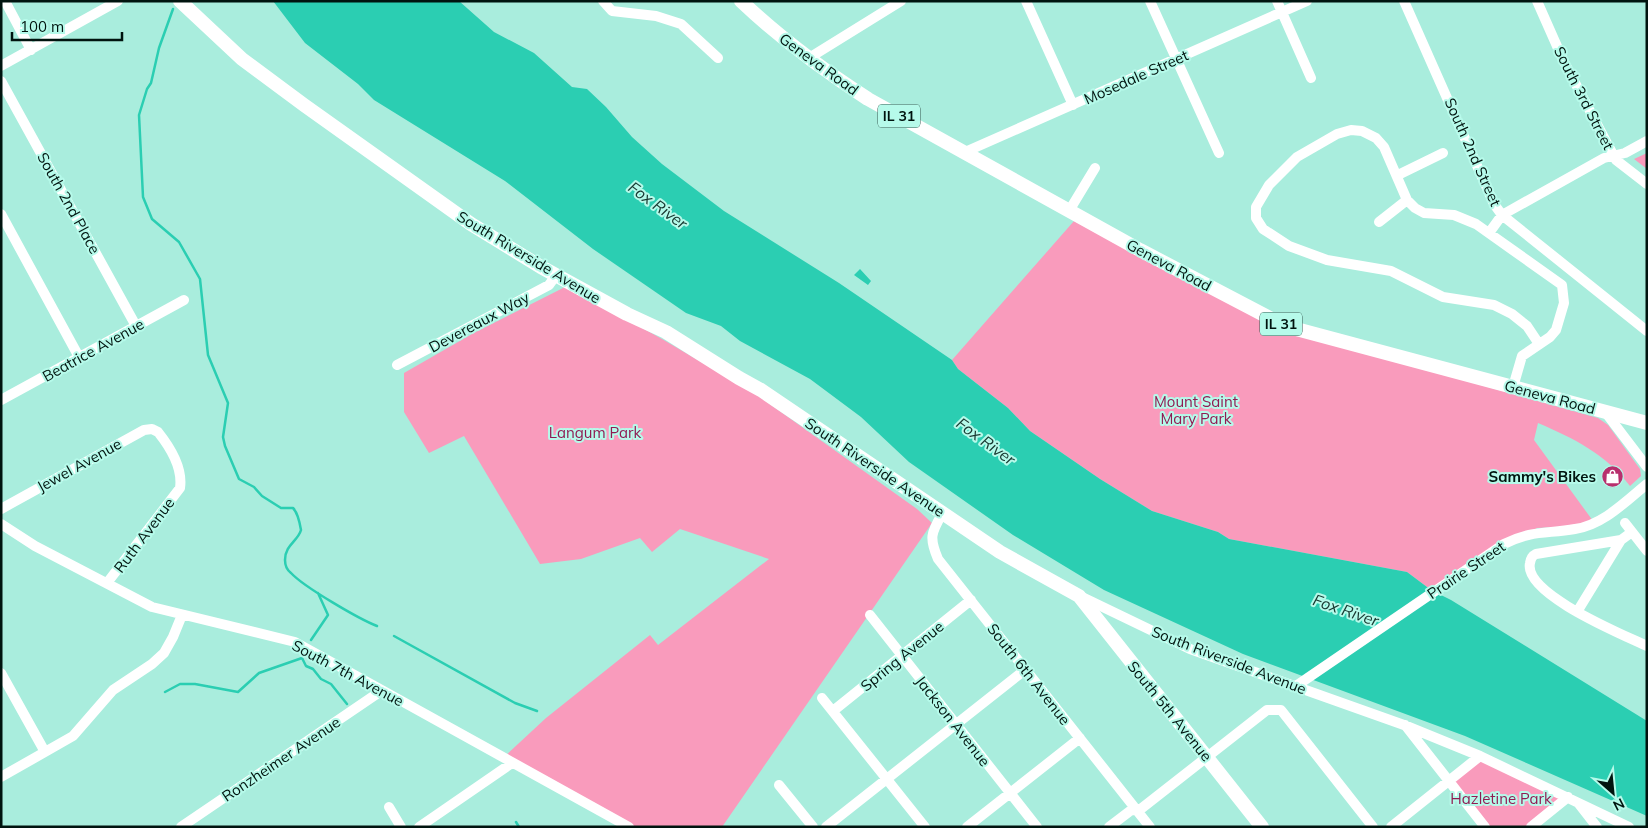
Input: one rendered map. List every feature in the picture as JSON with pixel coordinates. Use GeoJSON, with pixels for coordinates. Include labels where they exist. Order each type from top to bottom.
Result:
{"type":"FeatureCollection","features":[{"type":"Feature","properties":{"kind":"main road","name":"South Riverside Avenue"},"geometry":{"type":"LineString","coordinates":[[180,1],[242,59],[304,106],[471,224],[541,268],[557,274],[627,314],[666,332],[761,390],[1000,552],[1079,596]]}},
{"type":"Feature","properties":{"kind":"main road","name":"Geneva Road"},"geometry":{"type":"LineString","coordinates":[[741,1],[765,24],[809,58],[868,99],[1069,211],[1285,326],[1647,423]]}},
{"type":"Feature","properties":{"kind":"main road","name":"South 5th Avenue"},"geometry":{"type":"LineString","coordinates":[[1079,596],[1262,827]]}},
{"type":"Feature","properties":{"kind":"street"},"geometry":{"type":"LineString","coordinates":[[5,1],[31,50]]}},
{"type":"Feature","properties":{"kind":"street"},"geometry":{"type":"LineString","coordinates":[[1,66],[118,1]]}},
{"type":"Feature","properties":{"kind":"street"},"geometry":{"type":"LineString","coordinates":[[603,1],[612,11],[656,16],[681,24],[718,58]]}},
{"type":"Feature","properties":{"kind":"street"},"geometry":{"type":"LineString","coordinates":[[809,58],[901,1]]}},
{"type":"Feature","properties":{"kind":"street"},"geometry":{"type":"LineString","coordinates":[[1026,1],[1074,105]]}},
{"type":"Feature","properties":{"kind":"street"},"geometry":{"type":"LineString","coordinates":[[1150,1],[1220,152]]}},
{"type":"Feature","properties":{"kind":"street"},"geometry":{"type":"LineString","coordinates":[[1277,1],[1311,78]]}},
{"type":"Feature","properties":{"kind":"street","name":"Mosedale Street"},"geometry":{"type":"LineString","coordinates":[[965,152],[1307,1]]}},
{"type":"Feature","properties":{"kind":"street","name":"South 2nd Street"},"geometry":{"type":"LineString","coordinates":[[1404,1],[1494,204],[1502,214],[1647,331]]}},
{"type":"Feature","properties":{"kind":"street","name":"South 3rd Street"},"geometry":{"type":"LineString","coordinates":[[1537,1],[1581,95],[1616,160],[1647,184]]}},
{"type":"Feature","properties":{"kind":"street","name":"South 2nd Place"},"geometry":{"type":"LineString","coordinates":[[1,81],[136,326]]}},
{"type":"Feature","properties":{"kind":"street"},"geometry":{"type":"LineString","coordinates":[[1513,387],[1522,356],[1550,337],[1556,330],[1564,303],[1562,285],[1476,224],[1454,215],[1424,212],[1414,208],[1408,200],[1384,147],[1376,138],[1362,131],[1345,131],[1308,150],[1283,169],[1260,198],[1256,207],[1256,218],[1263,229],[1270,234],[1311,255],[1340,263],[1391,271],[1433,294],[1503,308],[1527,326],[1539,344]]}},
{"type":"Feature","properties":{"kind":"street"},"geometry":{"type":"LineString","coordinates":[[1489,233],[1502,214],[1604,158],[1614,156],[1647,141]]}},
{"type":"Feature","properties":{"kind":"street"},"geometry":{"type":"LineString","coordinates":[[1398,175],[1443,153]]}},
{"type":"Feature","properties":{"kind":"street"},"geometry":{"type":"LineString","coordinates":[[1069,211],[1095,168]]}},
{"type":"Feature","properties":{"kind":"street"},"geometry":{"type":"LineString","coordinates":[[1379,222],[1408,200]]}},
{"type":"Feature","properties":{"kind":"street"},"geometry":{"type":"LineString","coordinates":[[1,214],[79,357]]}},
{"type":"Feature","properties":{"kind":"street","name":"Devereaux Way"},"geometry":{"type":"LineString","coordinates":[[397,365],[549,285],[557,274]]}},
{"type":"Feature","properties":{"kind":"street","name":"Beatrice Avenue"},"geometry":{"type":"LineString","coordinates":[[1,400],[184,300]]}},
{"type":"Feature","properties":{"kind":"street"},"geometry":{"type":"LineString","coordinates":[[1606,413],[1647,467]]}},
{"type":"Feature","properties":{"kind":"street","name":"Jewel Avenue"},"geometry":{"type":"LineString","coordinates":[[1,509],[144,430],[152,429],[158,432]]}},
{"type":"Feature","properties":{"kind":"street","name":"Ruth Avenue"},"geometry":{"type":"LineString","coordinates":[[107,583],[180,488],[182,477],[179,468],[158,432]]}},
{"type":"Feature","properties":{"kind":"street","name":"Prairie Street"},"geometry":{"type":"LineString","coordinates":[[1296,686],[1449,581],[1520,536],[1537,532],[1576,529],[1591,525],[1647,484]]}},
{"type":"Feature","properties":{"kind":"street","name":"South 6th Avenue"},"geometry":{"type":"LineString","coordinates":[[942,514],[932,533],[932,546],[938,559],[1150,827]]}},
{"type":"Feature","properties":{"kind":"street"},"geometry":{"type":"LineString","coordinates":[[1625,523],[1647,551]]}},
{"type":"Feature","properties":{"kind":"street","name":"South 7th Avenue"},"geometry":{"type":"LineString","coordinates":[[1,524],[35,546],[152,608],[295,642],[380,691],[629,827]]}},
{"type":"Feature","properties":{"kind":"street"},"geometry":{"type":"LineString","coordinates":[[1577,612],[1621,540],[1632,532]]}},
{"type":"Feature","properties":{"kind":"street"},"geometry":{"type":"LineString","coordinates":[[1621,540],[1532,556],[1529,567],[1533,577],[1549,594],[1577,612],[1647,646]]}},
{"type":"Feature","properties":{"kind":"street","name":"South Riverside Avenue"},"geometry":{"type":"LineString","coordinates":[[1079,596],[1190,649],[1404,725],[1480,756],[1629,827]]}},
{"type":"Feature","properties":{"kind":"street","name":"Spring Avenue"},"geometry":{"type":"LineString","coordinates":[[832,711],[971,600]]}},
{"type":"Feature","properties":{"kind":"street"},"geometry":{"type":"LineString","coordinates":[[1,777],[73,736],[113,690],[152,664],[164,653],[182,615]]}},
{"type":"Feature","properties":{"kind":"street","name":"Jackson Avenue"},"geometry":{"type":"LineString","coordinates":[[870,615],[1037,827]]}},
{"type":"Feature","properties":{"kind":"street"},"geometry":{"type":"LineString","coordinates":[[826,827],[1026,669]]}},
{"type":"Feature","properties":{"kind":"street"},"geometry":{"type":"LineString","coordinates":[[1,672],[44,752]]}},
{"type":"Feature","properties":{"kind":"street","name":"Ronzheimer Avenue"},"geometry":{"type":"LineString","coordinates":[[181,827],[380,691]]}},
{"type":"Feature","properties":{"kind":"street"},"geometry":{"type":"LineString","coordinates":[[822,698],[925,827]]}},
{"type":"Feature","properties":{"kind":"street"},"geometry":{"type":"LineString","coordinates":[[1109,827],[1130,811],[1142,808],[1267,710],[1274,708],[1281,710],[1373,827]]}},
{"type":"Feature","properties":{"kind":"street"},"geometry":{"type":"LineString","coordinates":[[1404,725],[1484,827]]}},
{"type":"Feature","properties":{"kind":"street"},"geometry":{"type":"LineString","coordinates":[[967,827],[1080,738]]}},
{"type":"Feature","properties":{"kind":"street"},"geometry":{"type":"LineString","coordinates":[[1391,827],[1480,756]]}},
{"type":"Feature","properties":{"kind":"street"},"geometry":{"type":"LineString","coordinates":[[419,827],[512,763]]}},
{"type":"Feature","properties":{"kind":"street"},"geometry":{"type":"LineString","coordinates":[[779,786],[813,827]]}},
{"type":"Feature","properties":{"kind":"street"},"geometry":{"type":"LineString","coordinates":[[1531,827],[1573,799],[1597,827]]}},
{"type":"Feature","properties":{"kind":"street"},"geometry":{"type":"LineString","coordinates":[[389,807],[401,827]]}},
{"type":"Feature","properties":{"kind":"green space"},"geometry":{"type":"Polygon","coordinates":[[[1647,153],[1647,169],[1634,159],[1647,153]]]}},
{"type":"Feature","properties":{"kind":"green space","name":"Mount Saint Mary Park"},"geometry":{"type":"Polygon","coordinates":[[[1074,221],[1194,286],[1275,327],[1598,418],[1608,425],[1640,469],[1641,476],[1630,486],[1600,456],[1576,441],[1538,423],[1534,440],[1593,521],[1574,526],[1537,528],[1431,590],[1407,572],[1229,539],[1218,532],[1152,511],[1100,479],[1030,431],[1008,408],[958,369],[952,360],[1074,221]]]}},
{"type":"Feature","properties":{"kind":"green space","name":"Langum Park"},"geometry":{"type":"Polygon","coordinates":[[[567,286],[757,395],[917,509],[932,523],[722,827],[625,827],[504,757],[546,718],[650,635],[658,645],[769,559],[680,529],[652,552],[640,538],[581,559],[540,564],[464,436],[429,453],[404,412],[404,373],[472,334],[567,286]]]}},
{"type":"Feature","properties":{"kind":"green space","name":"Hazletine Park"},"geometry":{"type":"Polygon","coordinates":[[[1481,757],[1564,798],[1528,827],[1487,827],[1451,782],[1481,757]]]}},
{"type":"Feature","properties":{"kind":"water","name":"Fox River"},"geometry":{"type":"Polygon","coordinates":[[[273,1],[459,1],[494,32],[534,53],[572,87],[587,89],[606,107],[632,137],[662,164],[724,211],[839,283],[952,360],[958,369],[1008,408],[1030,431],[1100,479],[1152,511],[1218,532],[1229,539],[1407,572],[1431,590],[1451,600],[1647,721],[1647,816],[1465,736],[1243,654],[1104,590],[1013,535],[909,462],[861,417],[810,379],[740,341],[721,326],[686,313],[593,249],[505,181],[374,100],[358,84],[305,43],[273,1]]]}},
{"type":"Feature","properties":{"kind":"water"},"geometry":{"type":"Polygon","coordinates":[[[860,269],[871,281],[868,285],[854,275],[860,269]]]}},
{"type":"Feature","properties":{"kind":"waterway"},"geometry":{"type":"LineString","coordinates":[[173,9],[159,48],[151,83],[147,89],[139,115],[143,197],[152,219],[179,242],[200,279],[208,355],[228,403],[223,437],[225,446],[239,479],[254,487],[262,496],[281,508],[293,508],[296,512],[301,530],[287,551],[285,564],[288,570],[319,594],[377,626]]}},
{"type":"Feature","properties":{"kind":"waterway"},"geometry":{"type":"LineString","coordinates":[[311,640],[328,615],[318,593]]}},
{"type":"Feature","properties":{"kind":"waterway"},"geometry":{"type":"LineString","coordinates":[[394,636],[515,703],[537,711]]}},
{"type":"Feature","properties":{"kind":"waterway"},"geometry":{"type":"LineString","coordinates":[[165,692],[180,684],[195,684],[238,692],[259,673],[302,658],[306,666],[313,669],[321,679],[331,684],[347,704]]}},
{"type":"Feature","properties":{"kind":"waterway"},"geometry":{"type":"LineString","coordinates":[[516,822],[519,827]]}},
{"type":"Feature","properties":{"kind":"place","name":"Sammy's Bikes"},"geometry":{"type":"Point","coordinates":[1612,476]}}]}
